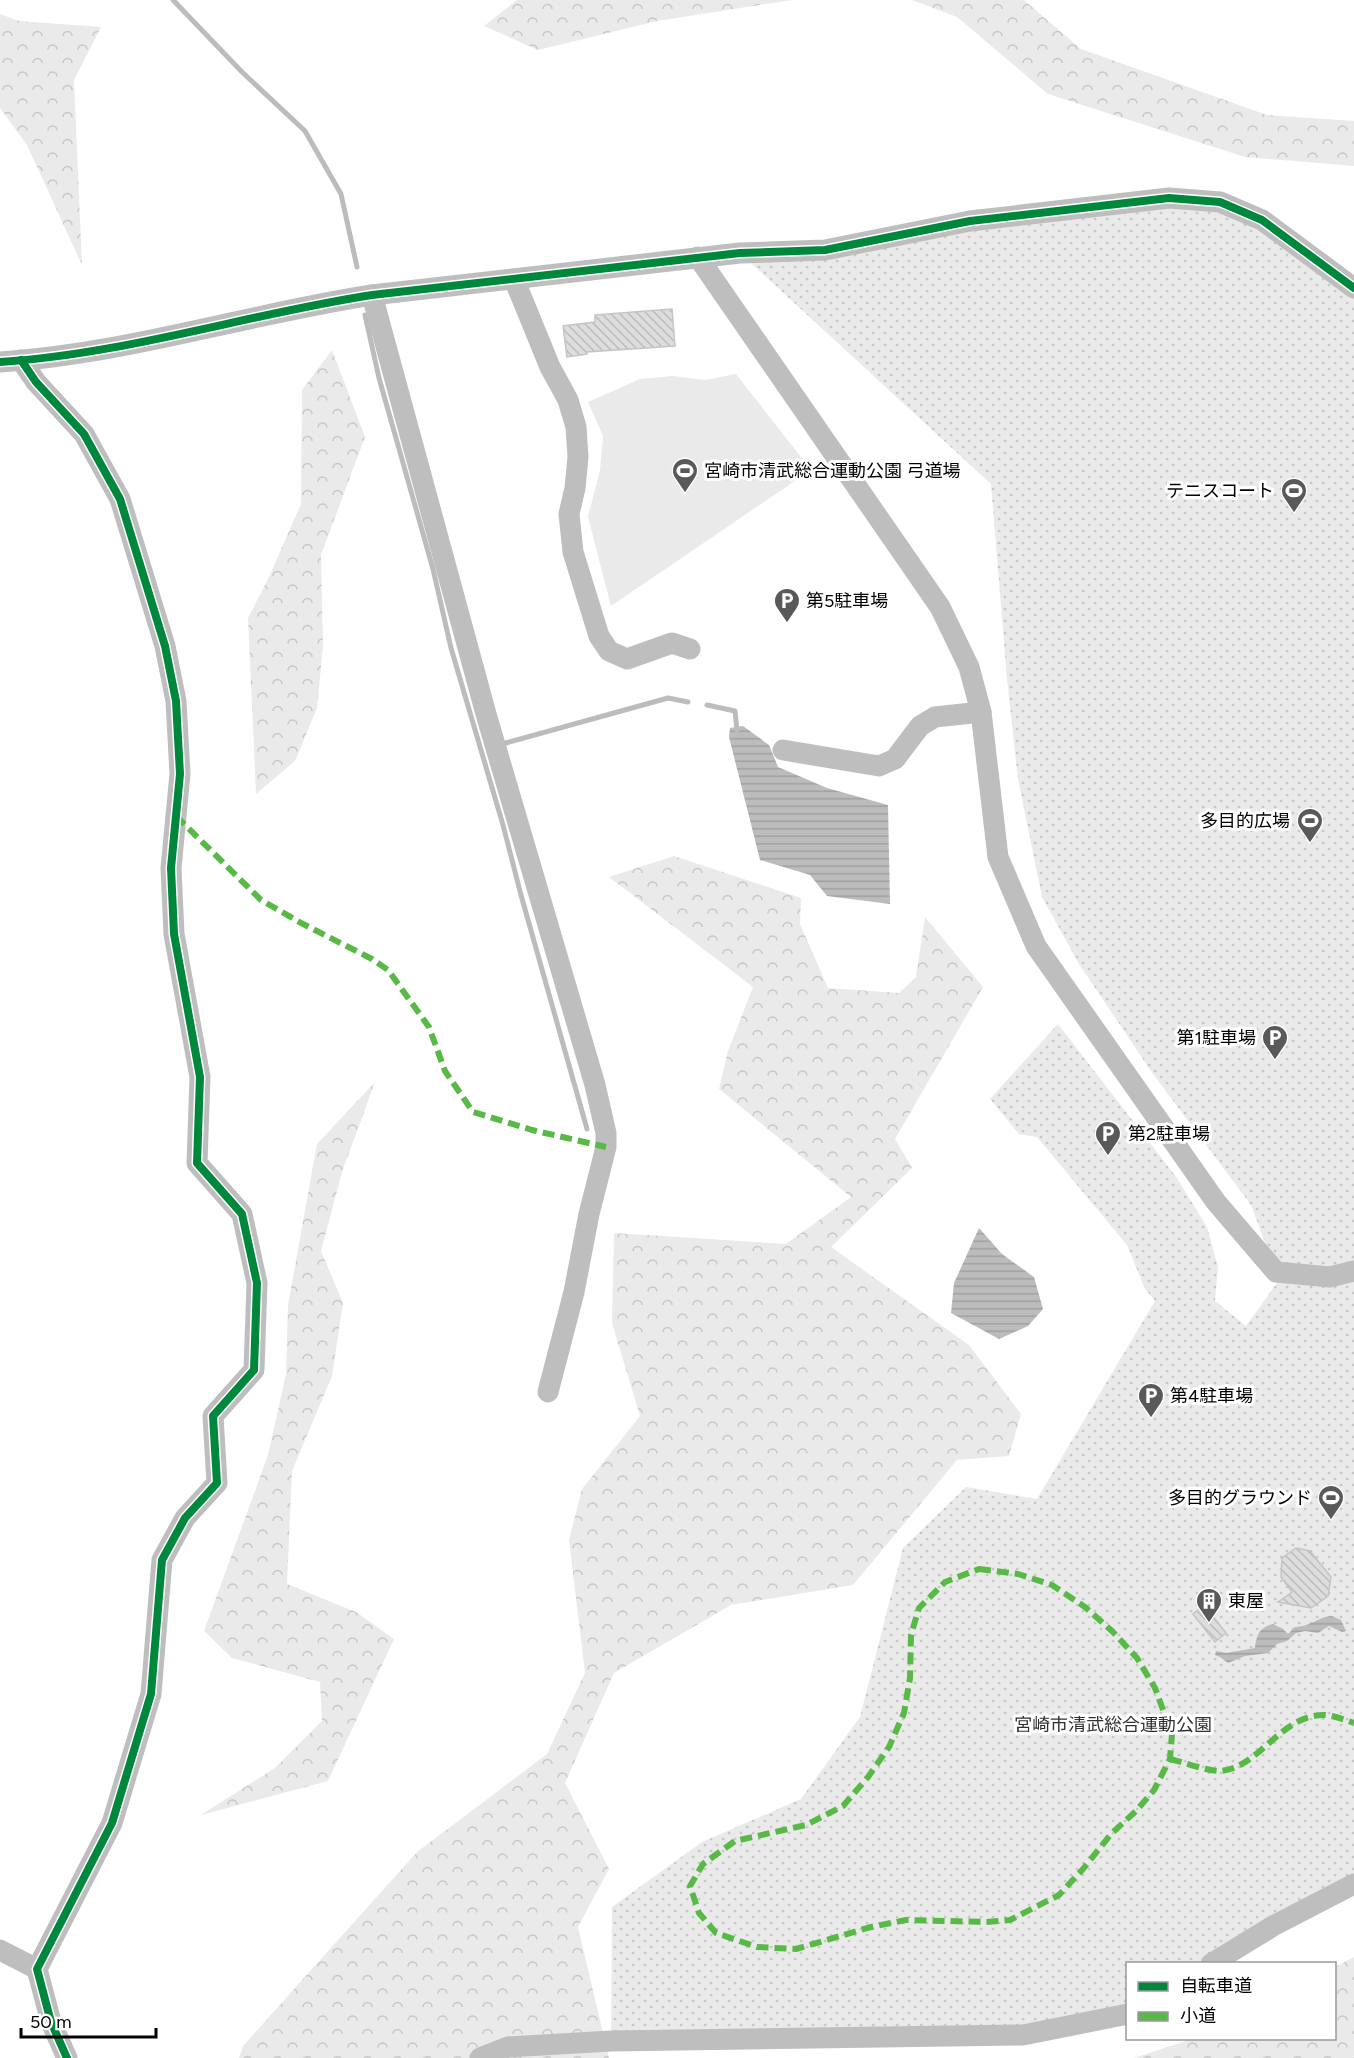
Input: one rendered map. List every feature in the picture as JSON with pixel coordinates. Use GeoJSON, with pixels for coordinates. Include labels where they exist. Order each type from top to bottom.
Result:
{"type":"FeatureCollection","features":[{"type":"Feature","properties":{"kind":"street"},"geometry":{"type":"LineString","coordinates":[[10,361],[144,340],[315,304],[372,295],[698,257],[825,250],[970,221],[1169,198],[1220,202],[1262,220],[1354,288]]}},
{"type":"Feature","properties":{"kind":"street"},"geometry":{"type":"LineString","coordinates":[[698,257],[940,607],[969,667],[981,712],[999,857],[1036,946],[1216,1202],[1276,1272],[1330,1277],[1354,1271]]}},
{"type":"Feature","properties":{"kind":"street"},"geometry":{"type":"LineString","coordinates":[[514,279],[549,367],[568,400],[576,428],[578,458],[569,514],[573,552],[599,636],[609,651],[627,659],[672,643],[690,649]]}},
{"type":"Feature","properties":{"kind":"street"},"geometry":{"type":"LineString","coordinates":[[372,295],[482,703],[595,1085],[606,1133],[606,1147],[589,1214],[574,1292],[548,1392]]}},
{"type":"Feature","properties":{"kind":"street"},"geometry":{"type":"LineString","coordinates":[[10,361],[36,382],[84,435],[120,499],[165,646],[176,701],[180,774],[171,868],[174,934],[200,1077],[197,1163],[242,1214],[257,1283],[254,1370],[213,1416],[217,1483],[185,1518],[162,1560],[151,1694],[112,1823],[37,1969],[51,2022],[67,2058]]}},
{"type":"Feature","properties":{"kind":"street"},"geometry":{"type":"LineString","coordinates":[[783,750],[879,766],[895,759],[920,726],[935,717],[981,712]]}},
{"type":"Feature","properties":{"kind":"street"},"geometry":{"type":"LineString","coordinates":[[1214,1962],[1273,1926],[1354,1884]]}},
{"type":"Feature","properties":{"kind":"street"},"geometry":{"type":"LineString","coordinates":[[0,1950],[37,1969]]}},
{"type":"Feature","properties":{"kind":"street"},"geometry":{"type":"LineString","coordinates":[[480,2058],[508,2047],[611,2041],[1023,2036],[1126,2014]]}},
{"type":"Feature","properties":{"kind":"green space"},"geometry":{"type":"Polygon","coordinates":[[[517,0],[792,0],[657,21],[538,50],[484,26],[517,0]]]}},
{"type":"Feature","properties":{"kind":"green space"},"geometry":{"type":"Polygon","coordinates":[[[912,0],[1024,0],[1081,49],[1267,115],[1354,121],[1354,166],[1245,157],[1048,94],[957,17],[912,0]]]}},
{"type":"Feature","properties":{"kind":"green space"},"geometry":{"type":"Polygon","coordinates":[[[0,14],[19,21],[101,27],[74,80],[82,265],[27,145],[0,108],[0,14]]]}},
{"type":"Feature","properties":{"kind":"green space","name":"宮崎市清武総合運動公園"},"geometry":{"type":"Polygon","coordinates":[[[1220,202],[1354,284],[1354,1884],[1213,1962],[1126,1962],[1126,2014],[1023,2035],[611,2041],[612,1907],[702,1842],[801,1799],[860,1717],[903,1548],[966,1487],[1037,1499],[1155,1301],[1145,1289],[1127,1245],[1037,1137],[1019,1134],[990,1099],[1058,1024],[1177,1178],[1207,1227],[1218,1267],[1215,1301],[1246,1326],[1279,1280],[1251,1205],[1153,1074],[1079,964],[1042,897],[1018,779],[1007,679],[991,484],[740,253],[970,221],[1220,202]]]}},
{"type":"Feature","properties":{"kind":"green space"},"geometry":{"type":"Polygon","coordinates":[[[332,350],[365,437],[321,555],[323,646],[317,708],[295,761],[256,794],[248,618],[301,504],[302,390],[332,350]]]}},
{"type":"Feature","properties":{"kind":"green space","name":"宮崎市清武総合運動公園 弓道場"},"geometry":{"type":"Polygon","coordinates":[[[736,374],[811,470],[611,606],[588,517],[600,470],[603,436],[588,402],[640,379],[673,376],[705,380],[736,374]]]}},
{"type":"Feature","properties":{"kind":"green space"},"geometry":{"type":"Polygon","coordinates":[[[674,856],[801,898],[800,924],[828,988],[899,993],[916,977],[925,917],[983,987],[895,1139],[912,1168],[831,1247],[969,1345],[1021,1414],[1009,1456],[957,1460],[853,1585],[731,1605],[614,1673],[565,1783],[609,1869],[578,1927],[609,2058],[239,2058],[243,2046],[417,1852],[547,1754],[585,1673],[569,1540],[582,1489],[640,1416],[612,1323],[614,1233],[786,1244],[851,1197],[719,1089],[728,1051],[753,987],[609,877],[674,856]]]}},
{"type":"Feature","properties":{"kind":"green space"},"geometry":{"type":"Polygon","coordinates":[[[375,1082],[342,1172],[321,1251],[343,1303],[332,1376],[292,1471],[287,1584],[356,1612],[394,1639],[328,1781],[201,1815],[275,1768],[322,1721],[320,1682],[232,1658],[204,1631],[268,1455],[286,1374],[288,1305],[317,1144],[375,1082]]]}},
{"type":"Feature","properties":{"kind":"green space"},"geometry":{"type":"Polygon","coordinates":[[[1354,1957],[1354,2058],[1134,2058],[1189,2040],[1336,2040],[1336,1966],[1354,1957]]]}},
{"type":"Feature","properties":{"kind":"shaded area"},"geometry":{"type":"Polygon","coordinates":[[[743,726],[769,745],[778,767],[827,788],[888,805],[890,904],[827,896],[810,875],[760,860],[729,737],[730,728],[743,726]]]}},
{"type":"Feature","properties":{"kind":"shaded area"},"geometry":{"type":"Polygon","coordinates":[[[979,1228],[1002,1254],[1034,1277],[1043,1309],[1028,1326],[999,1339],[951,1313],[954,1283],[979,1228]]]}},
{"type":"Feature","properties":{"kind":"shaded area"},"geometry":{"type":"Polygon","coordinates":[[[1332,1616],[1341,1620],[1346,1631],[1342,1632],[1329,1626],[1318,1633],[1305,1631],[1296,1633],[1287,1641],[1277,1644],[1268,1653],[1245,1656],[1228,1663],[1215,1655],[1216,1651],[1226,1653],[1255,1648],[1260,1632],[1273,1624],[1288,1634],[1295,1627],[1332,1616]]]}},
{"type":"Feature","properties":{"kind":"building"},"geometry":{"type":"Polygon","coordinates":[[[672,309],[675,346],[587,352],[587,354],[567,357],[563,326],[595,322],[595,315],[672,309]]]}},
{"type":"Feature","properties":{"kind":"building"},"geometry":{"type":"Polygon","coordinates":[[[1296,1548],[1310,1551],[1331,1577],[1328,1596],[1311,1608],[1278,1602],[1292,1592],[1281,1577],[1282,1558],[1296,1548]]]}},
{"type":"Feature","properties":{"kind":"building","name":"東屋"},"geometry":{"type":"Polygon","coordinates":[[[1204,1605],[1226,1633],[1215,1642],[1193,1614],[1204,1605]]]}},
{"type":"Feature","properties":{"kind":"waterway"},"geometry":{"type":"LineString","coordinates":[[173,0],[242,72],[305,131],[341,194],[357,267]]}},
{"type":"Feature","properties":{"kind":"waterway"},"geometry":{"type":"LineString","coordinates":[[365,315],[379,378],[433,569],[451,648],[503,825],[587,1129]]}},
{"type":"Feature","properties":{"kind":"waterway"},"geometry":{"type":"LineString","coordinates":[[502,744],[668,698],[688,702]]}},
{"type":"Feature","properties":{"kind":"waterway"},"geometry":{"type":"LineString","coordinates":[[707,705],[735,711],[737,730]]}},
{"type":"Feature","properties":{"kind":"marked path"},"geometry":{"type":"LineString","coordinates":[[176,816],[261,900],[372,959],[388,970],[429,1027],[445,1071],[473,1112],[532,1130],[606,1147]]}},
{"type":"Feature","properties":{"kind":"marked path"},"geometry":{"type":"LineString","coordinates":[[979,1569],[1018,1574],[1052,1585],[1085,1607],[1137,1658],[1155,1688],[1172,1734],[1170,1759],[1154,1790],[1137,1810],[1111,1834],[1059,1895],[1010,1920],[986,1922],[906,1920],[871,1927],[796,1949],[757,1947],[716,1933],[699,1913],[690,1886],[703,1864],[735,1841],[806,1825],[843,1806],[868,1777],[889,1747],[904,1713],[910,1678],[911,1635],[919,1608],[945,1582],[979,1569]]}},
{"type":"Feature","properties":{"kind":"marked path"},"geometry":{"type":"LineString","coordinates":[[1170,1759],[1219,1771],[1246,1762],[1281,1733],[1308,1718],[1327,1715],[1354,1723]]}},
{"type":"Feature","properties":{"kind":"cycle path"},"geometry":{"type":"LineString","coordinates":[[0,362],[94,351],[372,295],[740,253],[825,250],[970,221],[1169,198],[1220,202],[1262,220],[1354,288]]}},
{"type":"Feature","properties":{"kind":"cycle path"},"geometry":{"type":"LineString","coordinates":[[21,360],[36,382],[84,434],[120,499],[165,646],[176,701],[180,774],[171,868],[174,934],[200,1077],[197,1163],[242,1214],[257,1283],[254,1370],[213,1416],[217,1483],[185,1518],[162,1560],[151,1694],[112,1823],[37,1969],[51,2022],[67,2058]]}},
{"type":"Feature","properties":{"kind":"place","name":"宮崎市清武総合運動公園 弓道場"},"geometry":{"type":"Point","coordinates":[685,494]}},
{"type":"Feature","properties":{"kind":"place","name":"テニスコート"},"geometry":{"type":"Point","coordinates":[1294,514]}},
{"type":"Feature","properties":{"kind":"place","name":"第5駐車場"},"geometry":{"type":"Point","coordinates":[787,624]}},
{"type":"Feature","properties":{"kind":"place","name":"多目的広場"},"geometry":{"type":"Point","coordinates":[1310,844]}},
{"type":"Feature","properties":{"kind":"place","name":"第1駐車場"},"geometry":{"type":"Point","coordinates":[1275,1061]}},
{"type":"Feature","properties":{"kind":"place","name":"第2駐車場"},"geometry":{"type":"Point","coordinates":[1108,1157]}},
{"type":"Feature","properties":{"kind":"place","name":"第4駐車場"},"geometry":{"type":"Point","coordinates":[1151,1419]}},
{"type":"Feature","properties":{"kind":"place","name":"多目的グラウンド"},"geometry":{"type":"Point","coordinates":[1331,1521]}},
{"type":"Feature","properties":{"kind":"place","name":"東屋"},"geometry":{"type":"Point","coordinates":[1209,1624]}}]}
